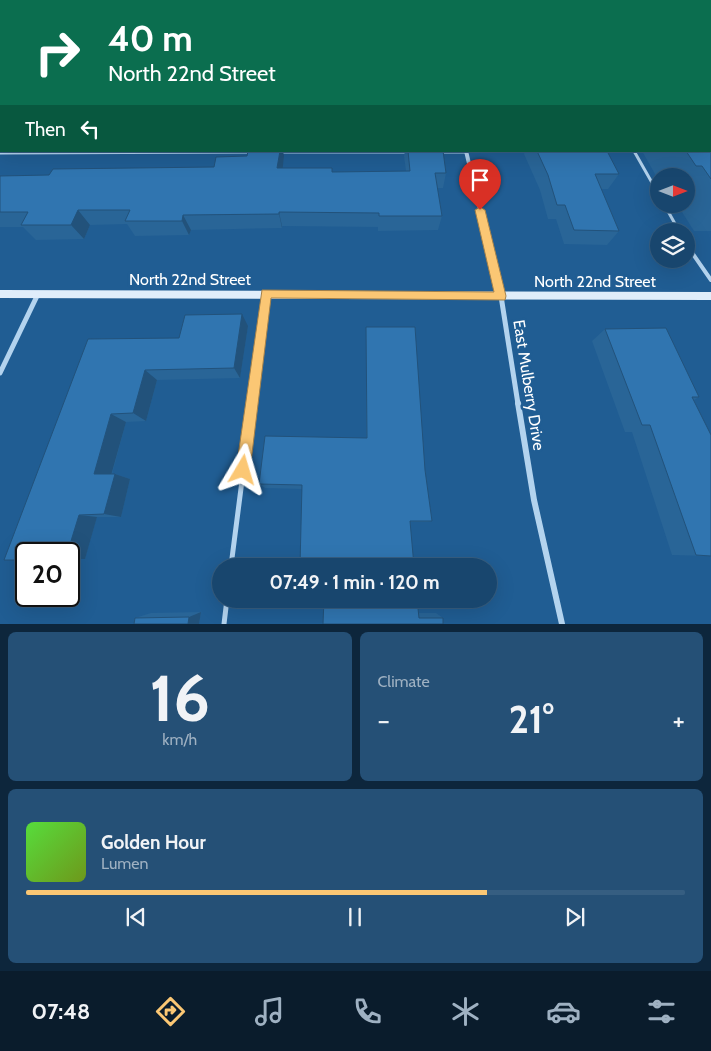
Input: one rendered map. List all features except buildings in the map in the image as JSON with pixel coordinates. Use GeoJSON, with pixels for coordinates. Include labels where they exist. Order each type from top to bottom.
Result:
{"type":"FeatureCollection","features":[{"type":"Feature","properties":{"kind":"street","name":"East Mulberry Drive"},"geometry":{"type":"LineString","coordinates":[[466,152],[501,296],[534,500],[562,624]]}},
{"type":"Feature","properties":{"kind":"street","name":"North 22nd Street"},"geometry":{"type":"LineString","coordinates":[[0,294],[711,296]]}},
{"type":"Feature","properties":{"kind":"street"},"geometry":{"type":"LineString","coordinates":[[0,373],[38,294]]}},
{"type":"Feature","properties":{"kind":"lane"},"geometry":{"type":"LineString","coordinates":[[0,153],[260,152]]}},
{"type":"Feature","properties":{"kind":"lane"},"geometry":{"type":"LineString","coordinates":[[280,152],[418,152]]}},
{"type":"Feature","properties":{"kind":"lane"},"geometry":{"type":"LineString","coordinates":[[438,152],[466,152]]}},
{"type":"Feature","properties":{"kind":"lane"},"geometry":{"type":"LineString","coordinates":[[635,152],[650,179]]}},
{"type":"Feature","properties":{"kind":"lane"},"geometry":{"type":"LineString","coordinates":[[695,257],[711,280]]}},
{"type":"Feature","properties":{"kind":"lane"},"geometry":{"type":"LineString","coordinates":[[232,558],[266,294]]}},
{"type":"Feature","properties":{"kind":"lane"},"geometry":{"type":"LineString","coordinates":[[224,624],[226,608]]}},
{"type":"Feature","properties":{"kind":"route"},"geometry":{"type":"LineString","coordinates":[[243,470],[266,294],[501,296],[480,210]]}}]}
